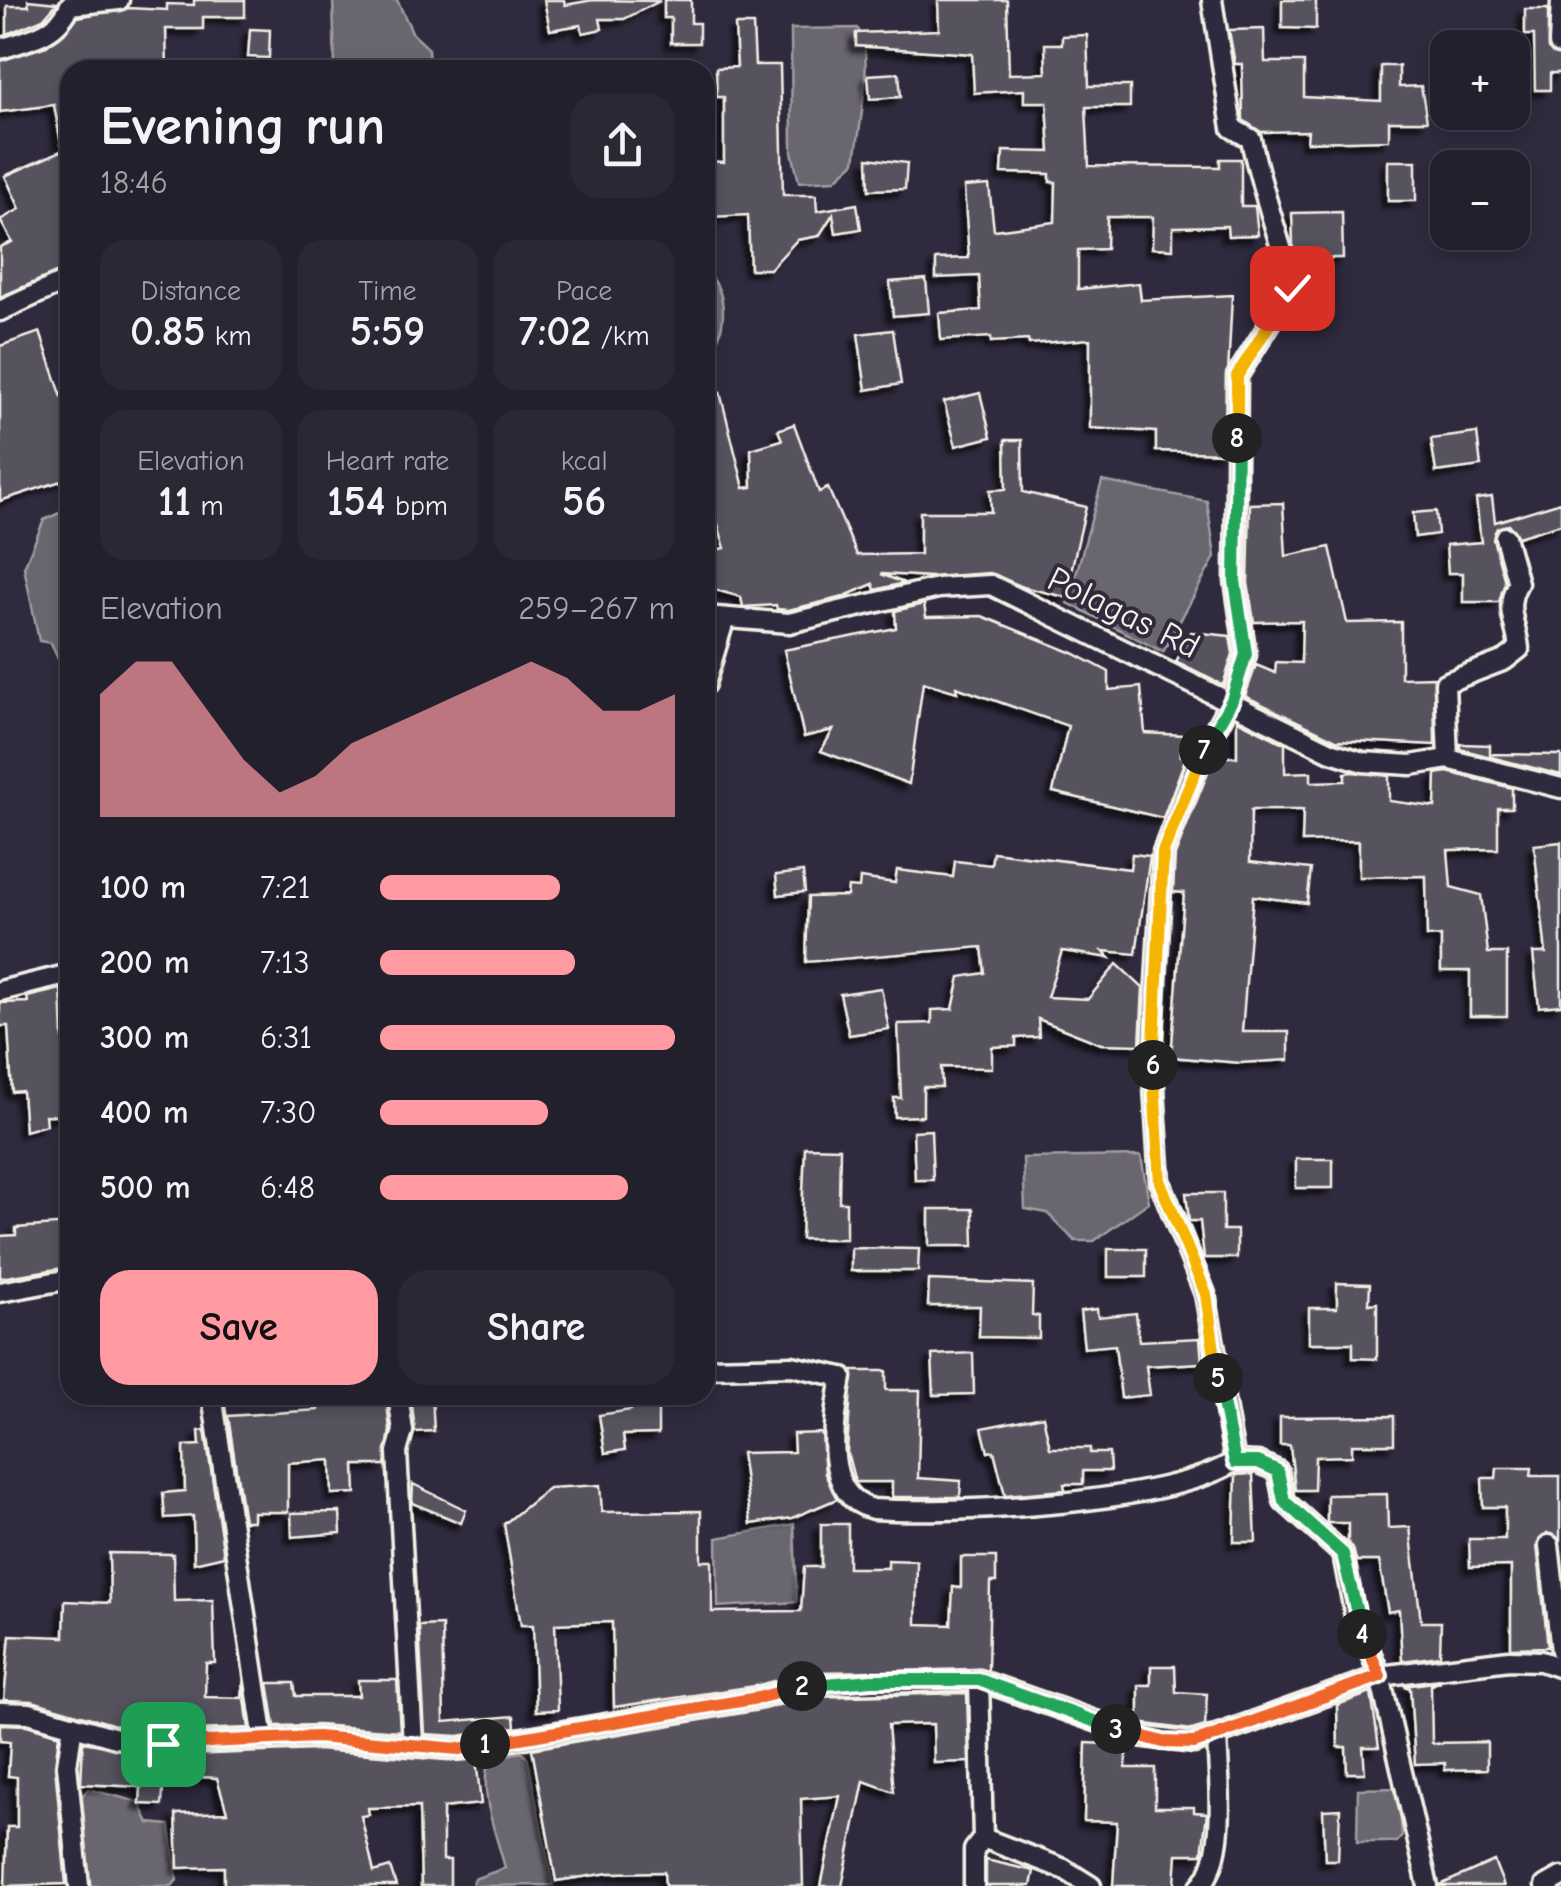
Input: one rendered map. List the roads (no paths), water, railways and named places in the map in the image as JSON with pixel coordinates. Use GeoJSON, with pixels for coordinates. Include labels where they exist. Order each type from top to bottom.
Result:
{"type":"FeatureCollection","features":[{"type":"Feature","properties":{"kind":"street"},"geometry":{"type":"LineString","coordinates":[[0,49],[47,33],[65,18],[70,5],[119,0]]}},
{"type":"Feature","properties":{"kind":"street"},"geometry":{"type":"LineString","coordinates":[[1212,0],[1232,128],[1251,140],[1261,192],[1278,227],[1292,288],[1237,376],[1235,581],[1246,654],[1232,700],[1196,763],[1163,852],[1152,1056],[1160,1182],[1206,1294],[1235,1462]]}},
{"type":"Feature","properties":{"kind":"street"},"geometry":{"type":"LineString","coordinates":[[1560,44],[1561,2]]}},
{"type":"Feature","properties":{"kind":"street"},"geometry":{"type":"LineString","coordinates":[[0,310],[60,283]]}},
{"type":"Feature","properties":{"kind":"street"},"geometry":{"type":"LineString","coordinates":[[1448,759],[1446,683],[1505,660],[1519,649],[1510,621],[1510,596],[1518,583],[1505,537]]}},
{"type":"Feature","properties":{"kind":"street","name":"Polagas Rd"},"geometry":{"type":"LineString","coordinates":[[715,618],[789,624],[938,588],[991,585],[1232,700],[1331,752],[1363,762],[1411,766],[1448,759],[1561,788]]}},
{"type":"Feature","properties":{"kind":"street"},"geometry":{"type":"LineString","coordinates":[[0,991],[60,976]]}},
{"type":"Feature","properties":{"kind":"street"},"geometry":{"type":"LineString","coordinates":[[0,1292],[60,1281]]}},
{"type":"Feature","properties":{"kind":"street"},"geometry":{"type":"LineString","coordinates":[[715,1368],[792,1366],[842,1378],[835,1434],[838,1479],[860,1506],[873,1509],[982,1510],[1066,1500],[1212,1476],[1235,1462],[1258,1462],[1278,1471],[1284,1501],[1343,1554],[1355,1616],[1380,1676],[1428,1886]]}},
{"type":"Feature","properties":{"kind":"street"},"geometry":{"type":"LineString","coordinates":[[214,1405],[264,1740]]}},
{"type":"Feature","properties":{"kind":"street"},"geometry":{"type":"LineString","coordinates":[[399,1405],[403,1432],[396,1452],[413,1745]]}},
{"type":"Feature","properties":{"kind":"street"},"geometry":{"type":"LineString","coordinates":[[1549,1545],[1561,1651]]}},
{"type":"Feature","properties":{"kind":"street"},"geometry":{"type":"LineString","coordinates":[[0,1712],[29,1713],[116,1738],[163,1744],[317,1737],[459,1749],[758,1698],[807,1685],[979,1680],[1058,1711],[1163,1742],[1194,1743],[1380,1676],[1509,1660],[1542,1661],[1561,1668]]}},
{"type":"Feature","properties":{"kind":"street"},"geometry":{"type":"LineString","coordinates":[[974,1886],[974,1850],[982,1838],[979,1680]]}},
{"type":"Feature","properties":{"kind":"street"},"geometry":{"type":"LineString","coordinates":[[73,1725],[67,1765],[79,1886]]}},
{"type":"Feature","properties":{"kind":"street"},"geometry":{"type":"LineString","coordinates":[[1200,1886],[1214,1865],[1219,1810],[1217,1735]]}},
{"type":"Feature","properties":{"kind":"street"},"geometry":{"type":"LineString","coordinates":[[982,1838],[1064,1869],[1091,1886]]}},
{"type":"Feature","properties":{"kind":"street"},"geometry":{"type":"LineString","coordinates":[[1545,1886],[1561,1878]]}}]}
